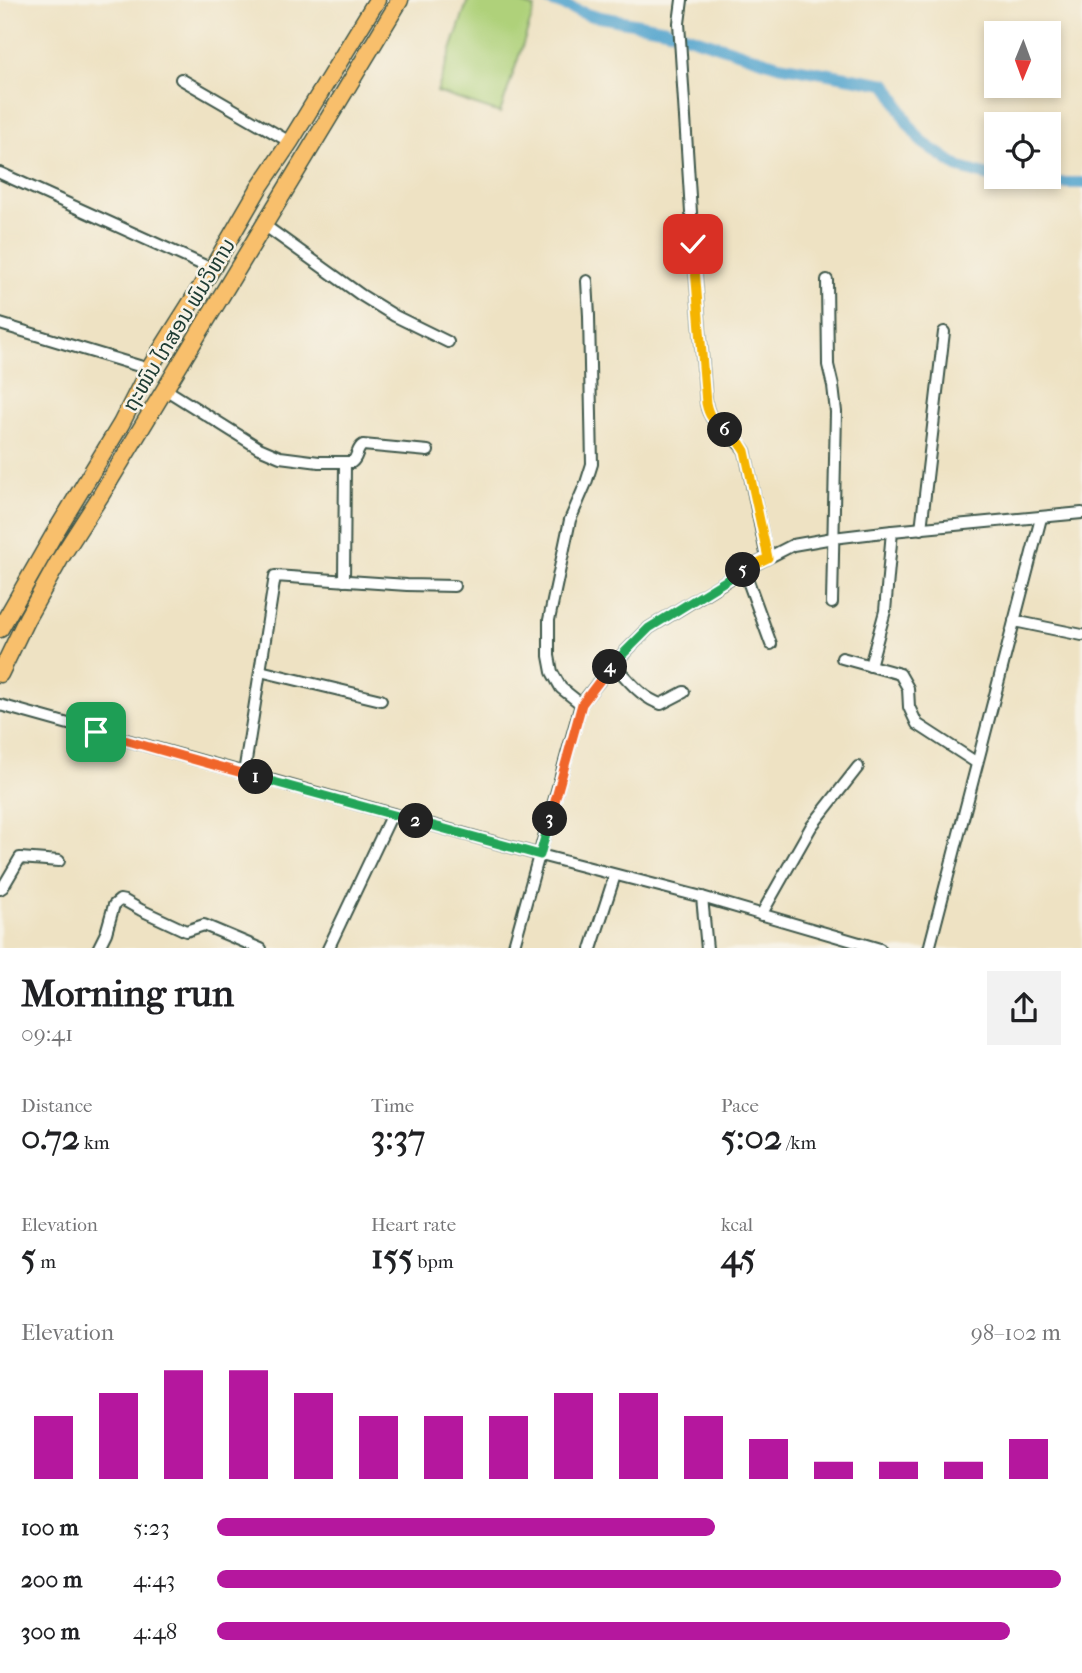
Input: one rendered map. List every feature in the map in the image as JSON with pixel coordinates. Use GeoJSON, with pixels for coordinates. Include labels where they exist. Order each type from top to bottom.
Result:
{"type":"FeatureCollection","features":[{"type":"Feature","properties":{"kind":"highway","name":"ຖະໜົນ ໄກສອນ ພົມວິຫານ"},"geometry":{"type":"LineString","coordinates":[[0,629],[121,424],[149,369],[377,0]]}},
{"type":"Feature","properties":{"kind":"highway","name":"ຖະໜົນ ໄກສອນ ພົມວິຫານ"},"geometry":{"type":"LineString","coordinates":[[0,674],[60,559],[400,0]]}},
{"type":"Feature","properties":{"kind":"highway"},"geometry":{"type":"LineString","coordinates":[[259,188],[279,199]]}},
{"type":"Feature","properties":{"kind":"street"},"geometry":{"type":"LineString","coordinates":[[682,0],[679,23],[706,403],[708,414],[713,421],[740,443],[745,451],[768,558]]}},
{"type":"Feature","properties":{"kind":"street"},"geometry":{"type":"LineString","coordinates":[[181,79],[290,142]]}},
{"type":"Feature","properties":{"kind":"street"},"geometry":{"type":"LineString","coordinates":[[0,173],[212,268]]}},
{"type":"Feature","properties":{"kind":"street"},"geometry":{"type":"LineString","coordinates":[[264,225],[361,295],[395,316],[448,342]]}},
{"type":"Feature","properties":{"kind":"street"},"geometry":{"type":"LineString","coordinates":[[827,280],[828,365],[836,412],[832,603]]}},
{"type":"Feature","properties":{"kind":"street"},"geometry":{"type":"LineString","coordinates":[[582,704],[561,688],[552,672],[549,620],[570,520],[592,464],[587,281]]}},
{"type":"Feature","properties":{"kind":"street"},"geometry":{"type":"LineString","coordinates":[[0,324],[149,369]]}},
{"type":"Feature","properties":{"kind":"street"},"geometry":{"type":"LineString","coordinates":[[921,529],[944,332]]}},
{"type":"Feature","properties":{"kind":"street"},"geometry":{"type":"LineString","coordinates":[[165,389],[260,448],[280,457],[345,463],[354,461],[357,451],[363,445],[428,451]]}},
{"type":"Feature","properties":{"kind":"street"},"geometry":{"type":"LineString","coordinates":[[344,581],[345,463]]}},
{"type":"Feature","properties":{"kind":"street"},"geometry":{"type":"LineString","coordinates":[[513,948],[582,704],[613,664],[649,628],[744,570],[793,545],[892,531],[1082,513]]}},
{"type":"Feature","properties":{"kind":"street"},"geometry":{"type":"LineString","coordinates":[[929,948],[1041,518]]}},
{"type":"Feature","properties":{"kind":"street"},"geometry":{"type":"LineString","coordinates":[[870,666],[885,611],[892,531]]}},
{"type":"Feature","properties":{"kind":"street"},"geometry":{"type":"LineString","coordinates":[[744,570],[771,643]]}},
{"type":"Feature","properties":{"kind":"street"},"geometry":{"type":"LineString","coordinates":[[244,773],[275,576],[454,586]]}},
{"type":"Feature","properties":{"kind":"street"},"geometry":{"type":"LineString","coordinates":[[1014,621],[1082,635]]}},
{"type":"Feature","properties":{"kind":"street"},"geometry":{"type":"LineString","coordinates":[[842,658],[900,674],[908,688],[909,708],[918,724],[977,763]]}},
{"type":"Feature","properties":{"kind":"street"},"geometry":{"type":"LineString","coordinates":[[613,664],[654,702],[662,704],[684,692]]}},
{"type":"Feature","properties":{"kind":"street"},"geometry":{"type":"LineString","coordinates":[[260,671],[381,700]]}},
{"type":"Feature","properties":{"kind":"street"},"geometry":{"type":"LineString","coordinates":[[0,705],[540,855],[702,897],[841,943],[880,948]]}},
{"type":"Feature","properties":{"kind":"street"},"geometry":{"type":"LineString","coordinates":[[761,915],[811,827],[858,767]]}},
{"type":"Feature","properties":{"kind":"street"},"geometry":{"type":"LineString","coordinates":[[328,948],[392,814]]}},
{"type":"Feature","properties":{"kind":"street"},"geometry":{"type":"LineString","coordinates":[[0,889],[20,858],[59,861]]}},
{"type":"Feature","properties":{"kind":"street"},"geometry":{"type":"LineString","coordinates":[[591,948],[615,875]]}},
{"type":"Feature","properties":{"kind":"street"},"geometry":{"type":"LineString","coordinates":[[702,897],[707,948]]}},
{"type":"Feature","properties":{"kind":"street"},"geometry":{"type":"LineString","coordinates":[[98,948],[106,933],[114,905],[120,900],[186,931],[204,925],[261,948]]}},
{"type":"Feature","properties":{"kind":"green space"},"geometry":{"type":"Polygon","coordinates":[[[468,0],[510,0],[535,8],[500,113],[437,92],[468,0]]]}},
{"type":"Feature","properties":{"kind":"waterway"},"geometry":{"type":"LineString","coordinates":[[548,0],[589,15],[666,29],[778,65],[886,84],[907,122],[922,142],[960,168],[996,178],[1043,183],[1082,183]]}},
{"type":"Feature","properties":{"kind":"route"},"geometry":{"type":"LineString","coordinates":[[96,732],[540,855],[582,704],[613,664],[649,628],[768,558],[745,451],[740,443],[708,414],[693,244]]}}]}
